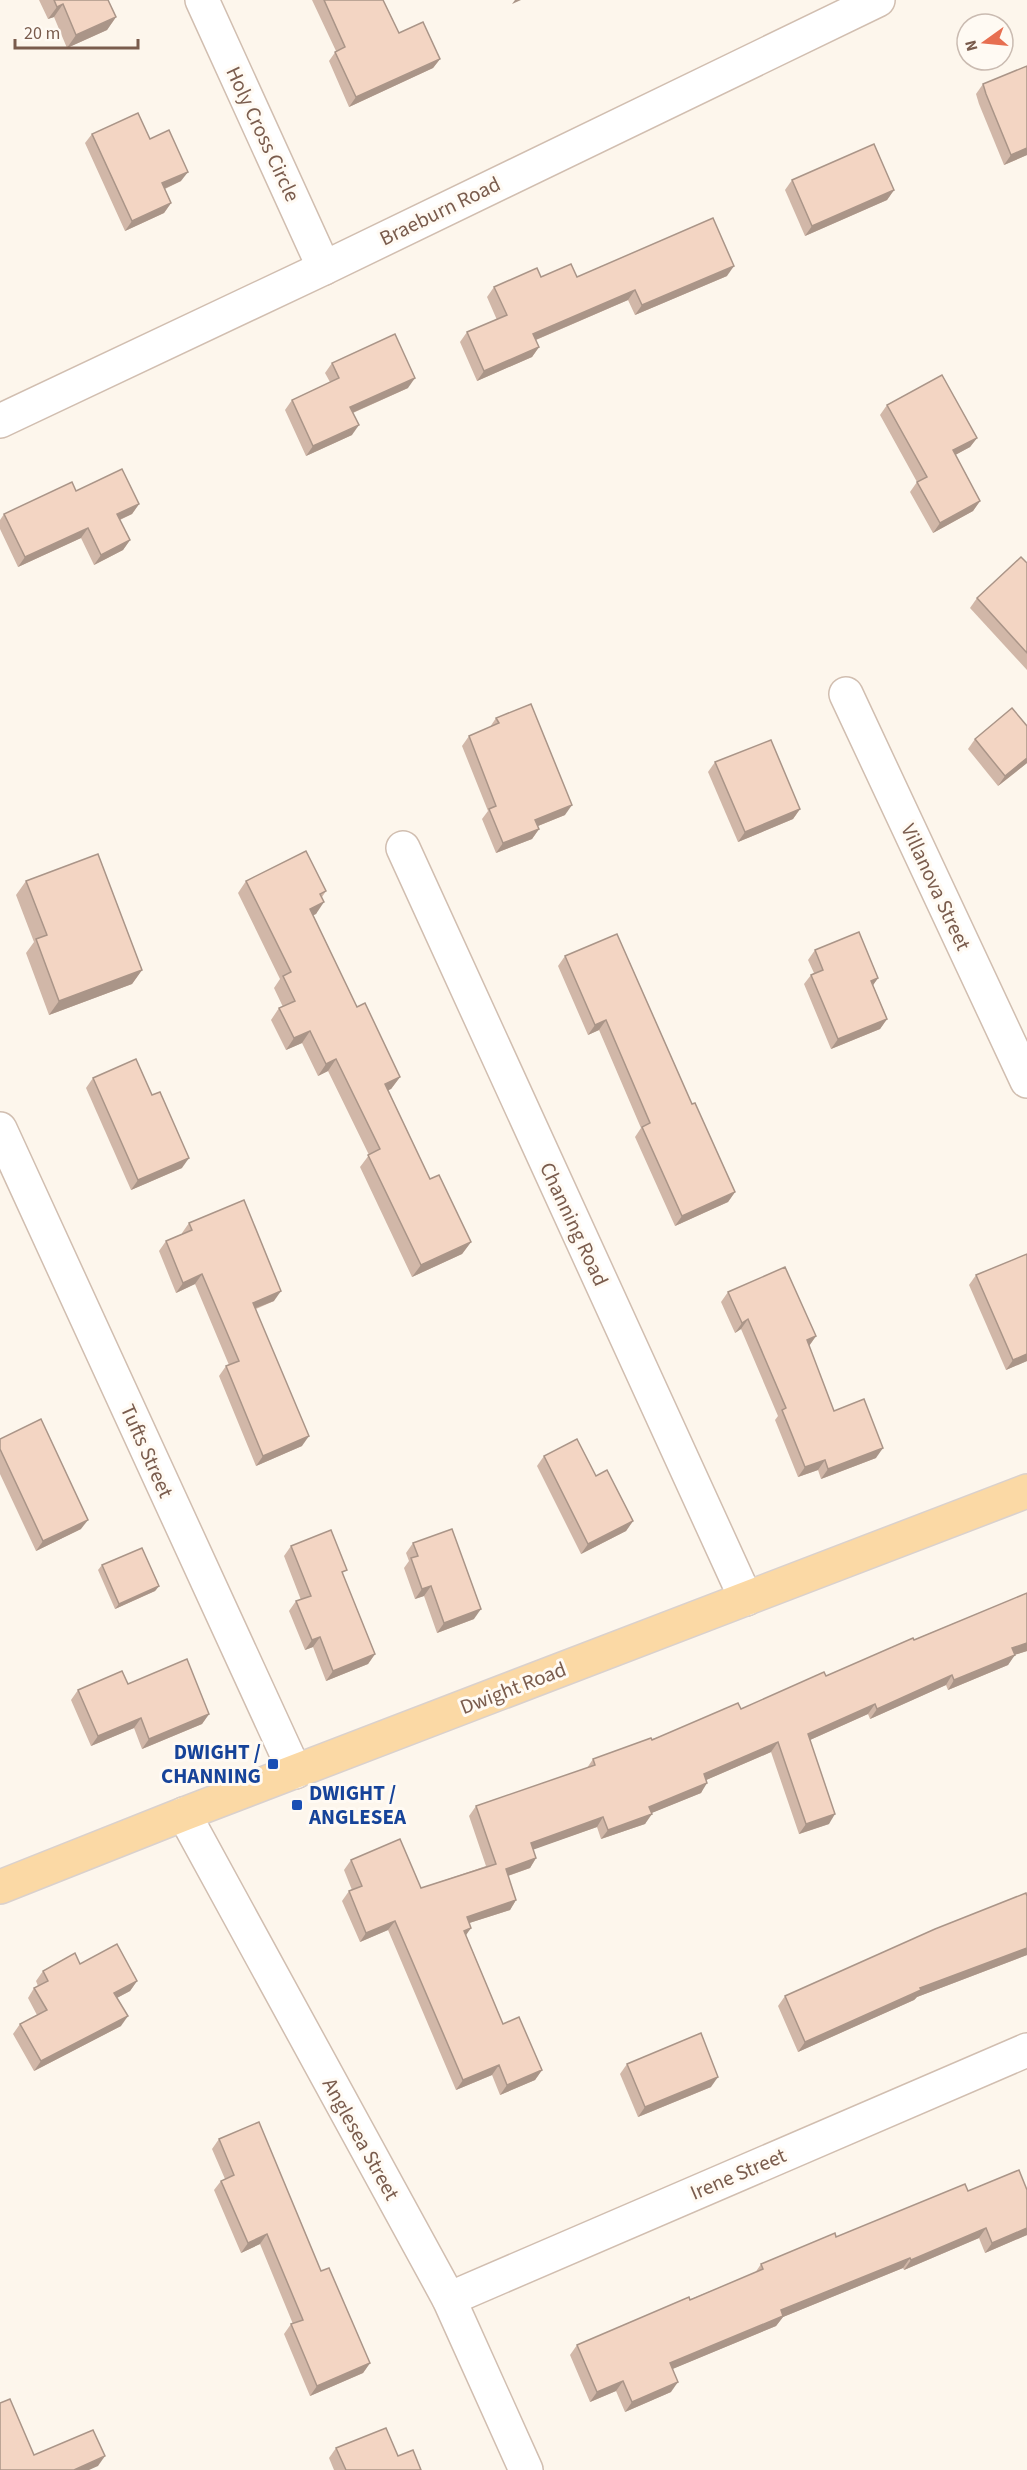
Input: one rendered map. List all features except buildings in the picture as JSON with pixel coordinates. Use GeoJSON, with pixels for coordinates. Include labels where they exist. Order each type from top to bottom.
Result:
{"type":"FeatureCollection","features":[{"type":"Feature","properties":{"kind":"main road","name":"Dwight Road"},"geometry":{"type":"LineString","coordinates":[[0,1887],[184,1814],[1027,1491]]}},
{"type":"Feature","properties":{"kind":"street","name":"Holy Cross Circle"},"geometry":{"type":"LineString","coordinates":[[202,0],[324,268]]}},
{"type":"Feature","properties":{"kind":"street","name":"Braeburn Road"},"geometry":{"type":"LineString","coordinates":[[0,421],[324,268],[878,0]]}},
{"type":"Feature","properties":{"kind":"street","name":"Villanova Street"},"geometry":{"type":"LineString","coordinates":[[846,694],[1027,1081]]}},
{"type":"Feature","properties":{"kind":"street","name":"Channing Road"},"geometry":{"type":"LineString","coordinates":[[403,848],[746,1599]]}},
{"type":"Feature","properties":{"kind":"street","name":"Tufts Street"},"geometry":{"type":"LineString","coordinates":[[0,1129],[295,1772]]}},
{"type":"Feature","properties":{"kind":"street","name":"Anglesea Street"},"geometry":{"type":"LineString","coordinates":[[184,1814],[449,2299],[525,2470]]}},
{"type":"Feature","properties":{"kind":"street","name":"Irene Street"},"geometry":{"type":"LineString","coordinates":[[449,2299],[1027,2050]]}},
{"type":"Feature","properties":{"kind":"place","name":"DWIGHT / CHANNING"},"geometry":{"type":"Point","coordinates":[273,1764]}},
{"type":"Feature","properties":{"kind":"place","name":"DWIGHT / ANGLESEA"},"geometry":{"type":"Point","coordinates":[297,1805]}}]}
